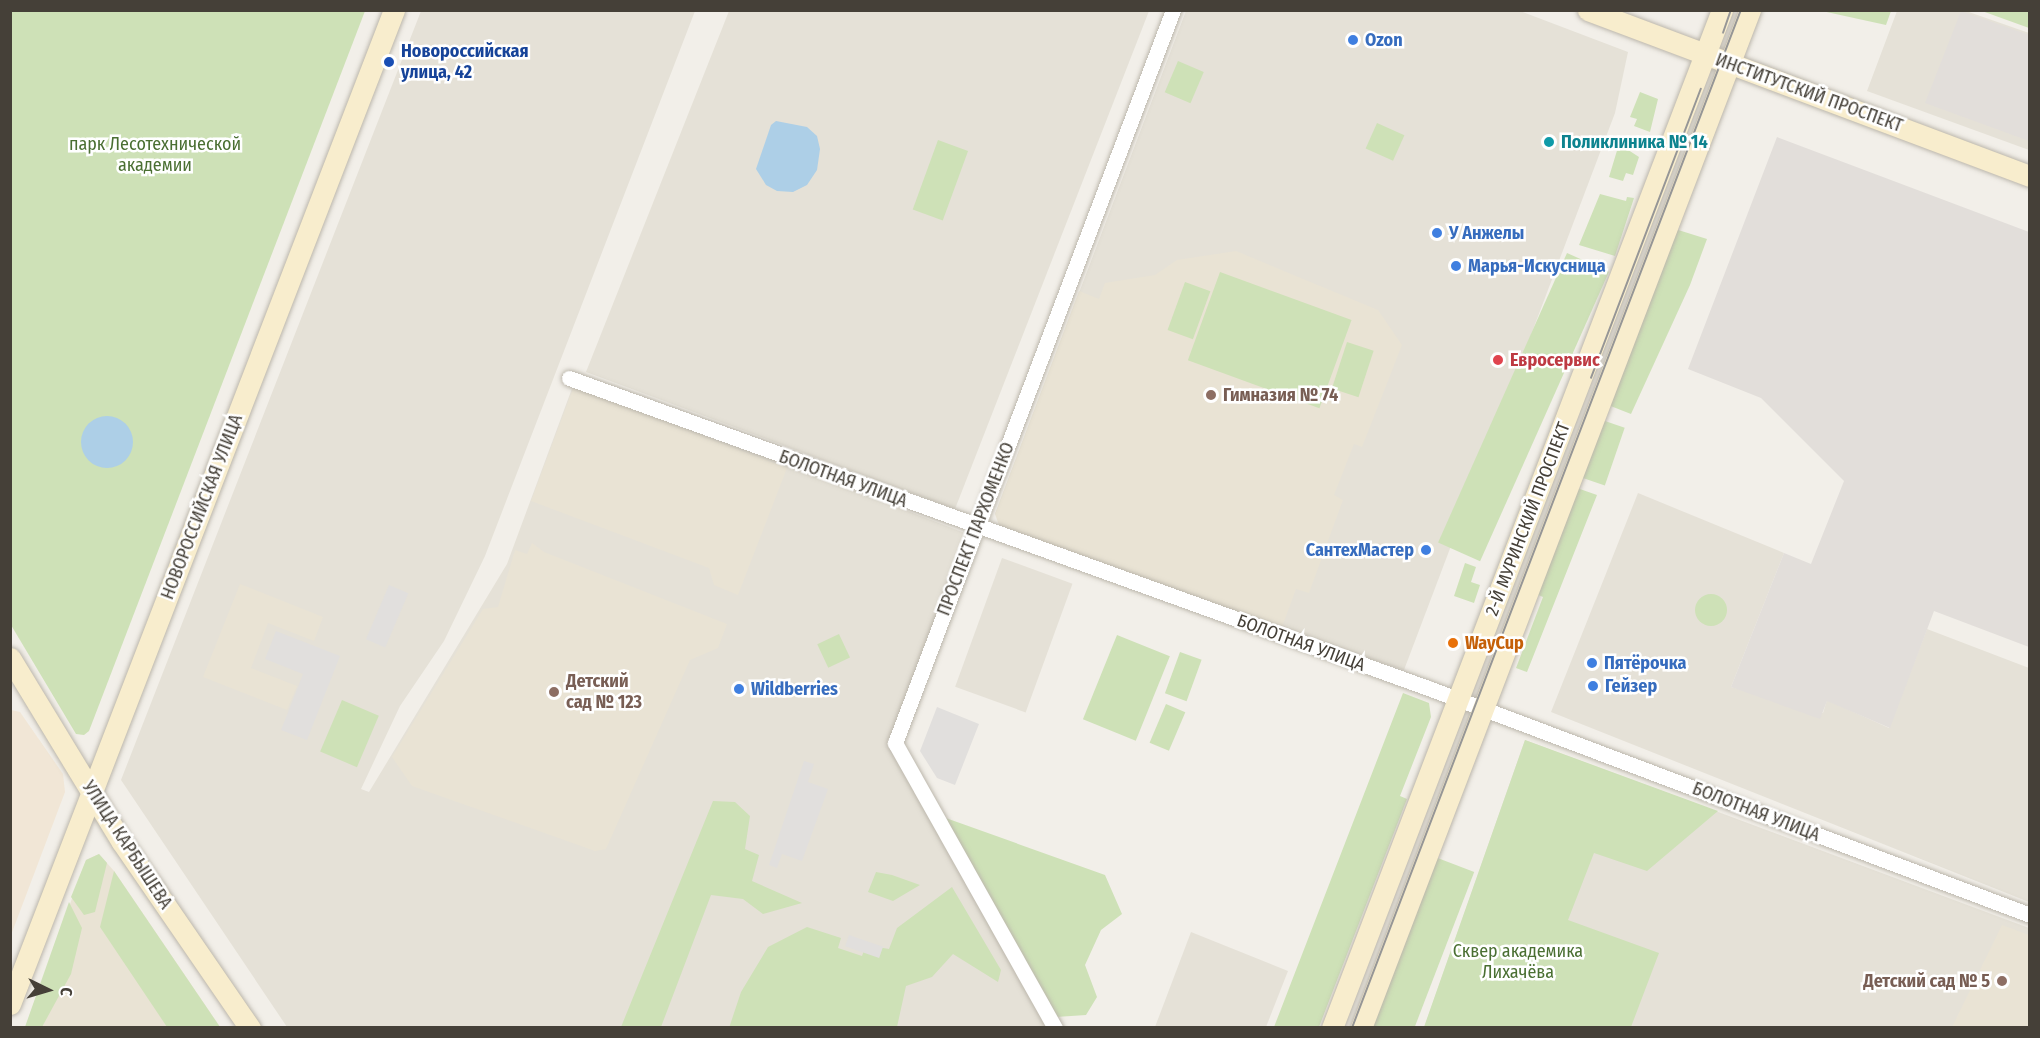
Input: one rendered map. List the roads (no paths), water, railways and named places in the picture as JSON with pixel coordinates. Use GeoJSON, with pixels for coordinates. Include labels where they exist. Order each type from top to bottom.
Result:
{"type":"FeatureCollection","features":[{"type":"Feature","properties":{"kind":"main road","name":"НОВОРОССИЙСКАЯ УЛИЦА"},"geometry":{"type":"LineString","coordinates":[[10,1004],[394,10]]}},
{"type":"Feature","properties":{"kind":"main road","name":"ИНСТИТУТСКИЙ ПРОСПЕКТ"},"geometry":{"type":"LineString","coordinates":[[1588,10],[2030,176]]}},
{"type":"Feature","properties":{"kind":"main road","name":"2-Й МУРИНСКИЙ ПРОСПЕКТ"},"geometry":{"type":"LineString","coordinates":[[1332,1028],[1722,10]]}},
{"type":"Feature","properties":{"kind":"main road","name":"2-Й МУРИНСКИЙ ПРОСПЕКТ"},"geometry":{"type":"LineString","coordinates":[[1361,1028],[1750,10]]}},
{"type":"Feature","properties":{"kind":"main road","name":"УЛИЦА КАРБЫШЕВА"},"geometry":{"type":"LineString","coordinates":[[10,658],[122,842],[250,1028]]}},
{"type":"Feature","properties":{"kind":"street","name":"ПРОСПЕКТ ПАРХОМЕНКО"},"geometry":{"type":"LineString","coordinates":[[1055,1028],[895,743],[1173,10]]}},
{"type":"Feature","properties":{"kind":"street","name":"БОЛОТНАЯ УЛИЦА"},"geometry":{"type":"LineString","coordinates":[[569,378],[978,528],[1484,709],[2030,915]]}},
{"type":"Feature","properties":{"kind":"water"},"geometry":{"type":"Polygon","coordinates":[[[776,121],[807,127],[817,136],[820,149],[817,170],[807,185],[793,192],[777,191],[766,185],[756,169],[771,125],[776,121]]]}},
{"type":"Feature","properties":{"kind":"water"},"geometry":{"type":"Polygon","coordinates":[[[102,416],[112,416],[126,423],[133,442],[126,461],[112,468],[102,468],[92,464],[85,457],[81,447],[81,437],[85,427],[92,420],[102,416]]]}},
{"type":"Feature","properties":{"kind":"tram line"},"geometry":{"type":"LineString","coordinates":[[1723,33],[1731,10]]}},
{"type":"Feature","properties":{"kind":"tram line"},"geometry":{"type":"LineString","coordinates":[[1352,1028],[1741,10]]}},
{"type":"Feature","properties":{"kind":"tram line"},"geometry":{"type":"LineString","coordinates":[[1591,378],[1701,89]]}},
{"type":"Feature","properties":{"kind":"place","name":"Ozon"},"geometry":{"type":"Point","coordinates":[1353,40]}},
{"type":"Feature","properties":{"kind":"place","name":"Новороссийская улица, 42"},"geometry":{"type":"Point","coordinates":[389,62]}},
{"type":"Feature","properties":{"kind":"place","name":"Поликлиника № 14"},"geometry":{"type":"Point","coordinates":[1549,142]}},
{"type":"Feature","properties":{"kind":"place","name":"У Анжелы"},"geometry":{"type":"Point","coordinates":[1437,233]}},
{"type":"Feature","properties":{"kind":"place","name":"Марья-Искусница"},"geometry":{"type":"Point","coordinates":[1456,266]}},
{"type":"Feature","properties":{"kind":"place","name":"Евросервис"},"geometry":{"type":"Point","coordinates":[1498,360]}},
{"type":"Feature","properties":{"kind":"place","name":"Гимназия № 74"},"geometry":{"type":"Point","coordinates":[1211,395]}},
{"type":"Feature","properties":{"kind":"place","name":"СантехМастер"},"geometry":{"type":"Point","coordinates":[1426,550]}},
{"type":"Feature","properties":{"kind":"place","name":"WayCup"},"geometry":{"type":"Point","coordinates":[1453,643]}},
{"type":"Feature","properties":{"kind":"place","name":"Пятёрочка"},"geometry":{"type":"Point","coordinates":[1592,663]}},
{"type":"Feature","properties":{"kind":"place","name":"Гейзер"},"geometry":{"type":"Point","coordinates":[1593,686]}},
{"type":"Feature","properties":{"kind":"place","name":"Wildberries"},"geometry":{"type":"Point","coordinates":[739,689]}},
{"type":"Feature","properties":{"kind":"place","name":"Детский сад № 123"},"geometry":{"type":"Point","coordinates":[554,692]}},
{"type":"Feature","properties":{"kind":"place","name":"Детский сад № 5"},"geometry":{"type":"Point","coordinates":[2002,981]}},
{"type":"Feature","properties":{"kind":"park label","name":"парк Лесотехнической академии"},"geometry":{"type":"Point","coordinates":[155,155]}},
{"type":"Feature","properties":{"kind":"park label","name":"Сквер академика Лихачёва"},"geometry":{"type":"Point","coordinates":[1518,962]}}]}
